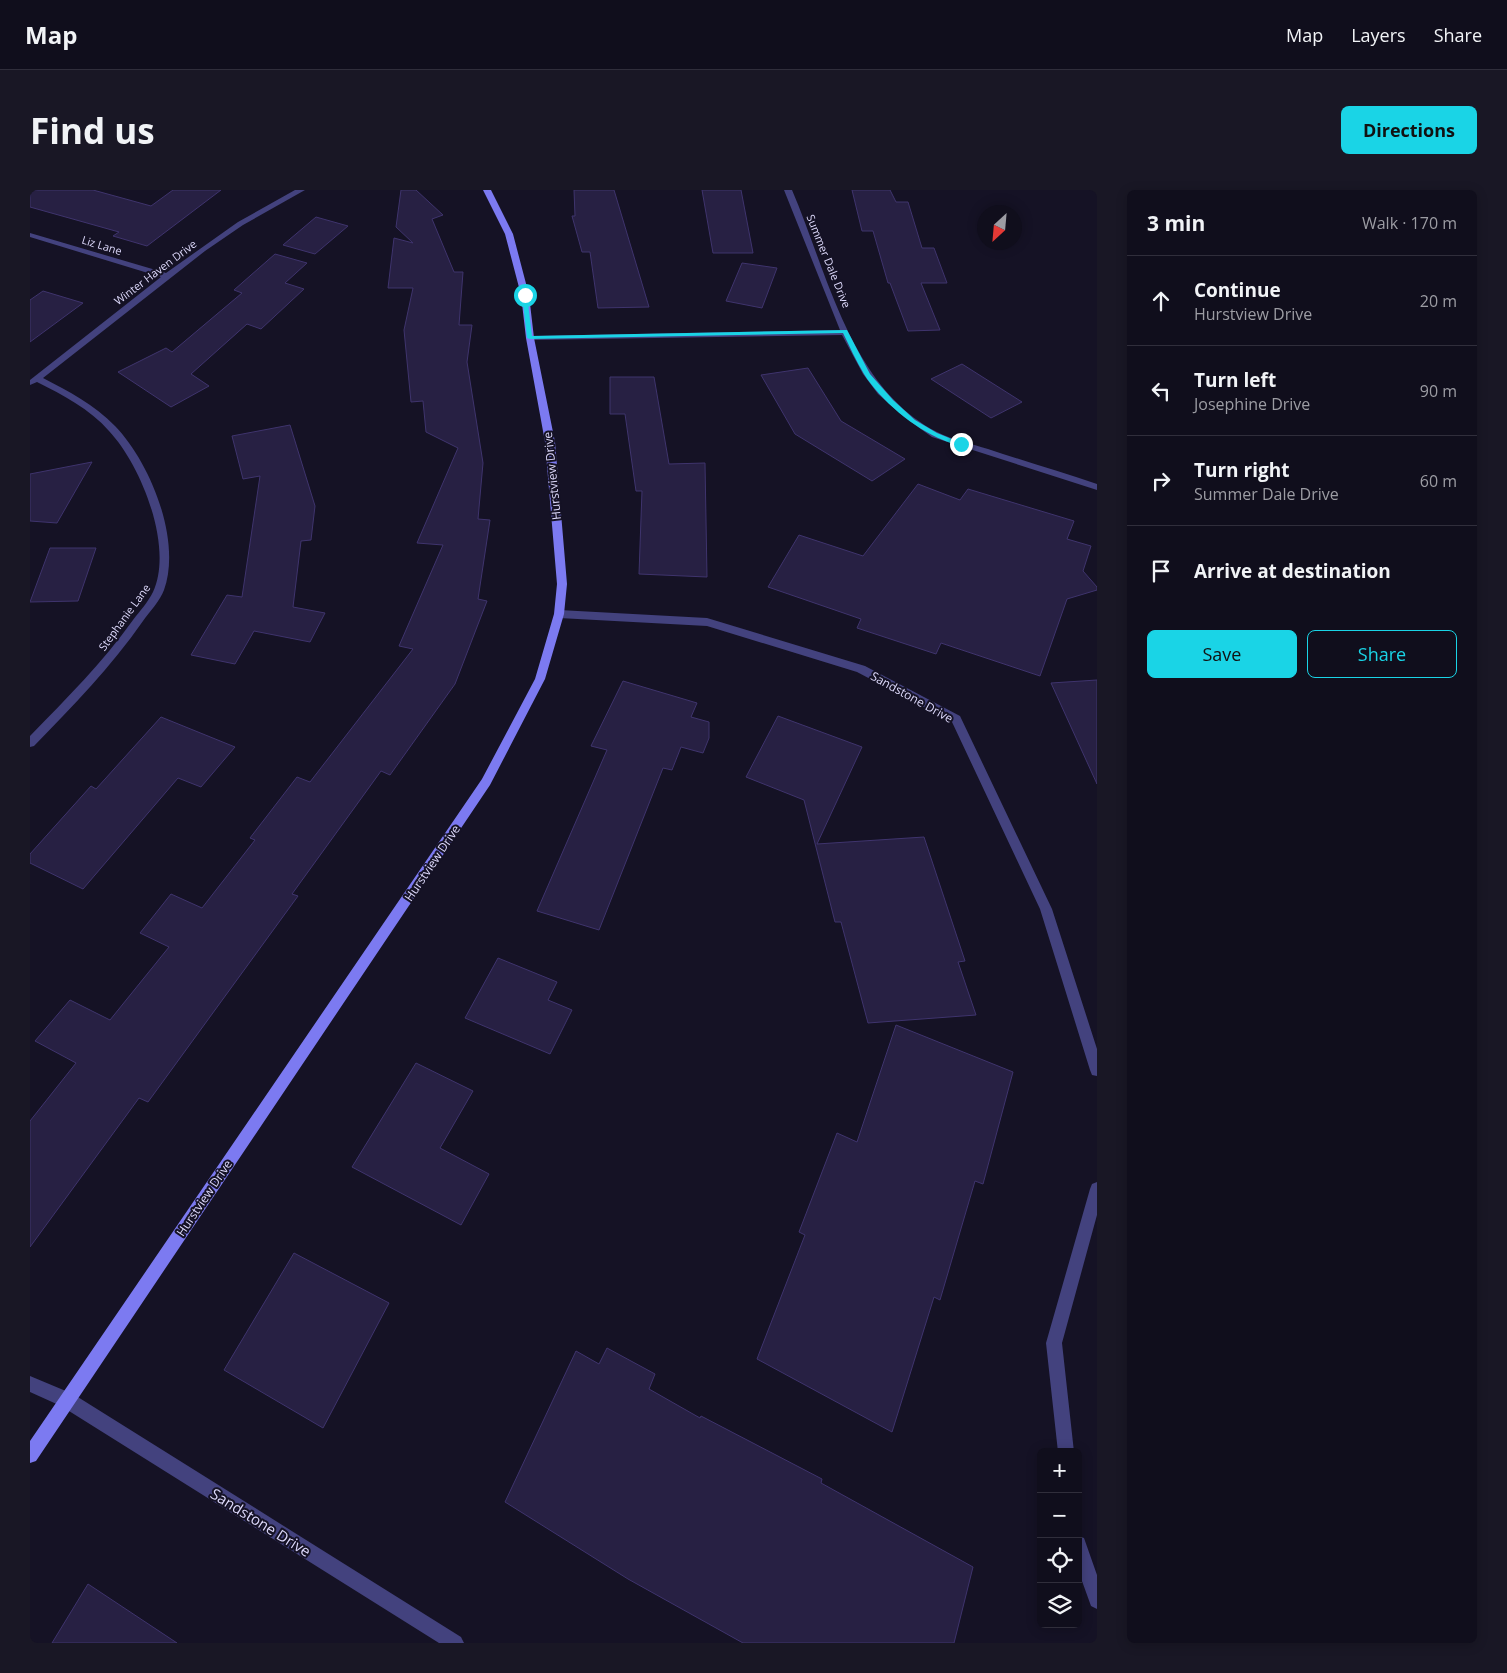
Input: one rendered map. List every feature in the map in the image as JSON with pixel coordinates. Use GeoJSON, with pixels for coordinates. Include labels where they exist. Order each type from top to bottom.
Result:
{"type":"FeatureCollection","features":[{"type":"Feature","properties":{"kind":"street","name":"Winter Haven Drive"},"geometry":{"type":"LineString","coordinates":[[33,380],[236,225],[275,202],[301,190]]}},
{"type":"Feature","properties":{"kind":"street","name":"Hurstview Drive"},"geometry":{"type":"LineString","coordinates":[[30,1455],[486,782],[540,679],[559,614],[562,584],[550,442],[530,338],[525,295],[510,234],[487,190]]}},
{"type":"Feature","properties":{"kind":"street","name":"Summer Dale Drive"},"geometry":{"type":"LineString","coordinates":[[788,190],[845,332],[867,375],[891,402],[913,421],[935,434],[1097,487]]}},
{"type":"Feature","properties":{"kind":"street","name":"Liz Lane"},"geometry":{"type":"LineString","coordinates":[[30,235],[167,276]]}},
{"type":"Feature","properties":{"kind":"street"},"geometry":{"type":"LineString","coordinates":[[530,338],[845,332]]}},
{"type":"Feature","properties":{"kind":"street","name":"Stephanie Lane"},"geometry":{"type":"LineString","coordinates":[[30,743],[90,681],[128,635],[159,590],[163,574],[163,531],[156,507],[130,452],[112,429],[73,397],[33,380]]}},
{"type":"Feature","properties":{"kind":"street","name":"Sandstone Drive"},"geometry":{"type":"LineString","coordinates":[[559,614],[707,622],[860,669],[956,719],[1046,909],[1097,1070]]}},
{"type":"Feature","properties":{"kind":"street"},"geometry":{"type":"LineString","coordinates":[[1066,1448],[1054,1343],[1097,1188]]}},
{"type":"Feature","properties":{"kind":"street","name":"Sandstone Drive"},"geometry":{"type":"LineString","coordinates":[[30,1384],[67,1400],[454,1643]]}},
{"type":"Feature","properties":{"kind":"street"},"geometry":{"type":"LineString","coordinates":[[1082,1556],[1097,1600]]}},
{"type":"Feature","properties":{"kind":"building"},"geometry":{"type":"Polygon","coordinates":[[[30,190],[93,190],[151,206],[173,190],[221,190],[147,246],[113,236],[119,232],[30,207],[30,190]]]}},
{"type":"Feature","properties":{"kind":"building"},"geometry":{"type":"Polygon","coordinates":[[[401,190],[416,190],[443,215],[432,219],[454,272],[463,272],[459,325],[472,325],[467,362],[483,463],[478,519],[490,520],[478,599],[487,601],[455,684],[390,775],[381,771],[292,894],[298,896],[148,1102],[139,1098],[30,1247],[30,1121],[76,1063],[35,1041],[70,1000],[110,1020],[169,947],[140,933],[171,894],[202,908],[255,840],[250,838],[297,777],[310,782],[413,649],[399,646],[443,545],[417,543],[458,448],[426,432],[423,401],[411,402],[404,330],[413,288],[388,288],[394,238],[413,243],[396,227],[401,190]]]}},
{"type":"Feature","properties":{"kind":"building"},"geometry":{"type":"Polygon","coordinates":[[[574,190],[614,190],[649,307],[598,308],[590,252],[582,252],[572,216],[575,216],[574,190]]]}},
{"type":"Feature","properties":{"kind":"building"},"geometry":{"type":"Polygon","coordinates":[[[702,190],[741,190],[753,253],[713,253],[702,190]]]}},
{"type":"Feature","properties":{"kind":"building"},"geometry":{"type":"Polygon","coordinates":[[[852,190],[890,190],[896,202],[908,202],[922,248],[934,248],[947,283],[921,283],[940,330],[908,331],[890,283],[888,283],[873,231],[862,231],[852,190]]]}},
{"type":"Feature","properties":{"kind":"building"},"geometry":{"type":"Polygon","coordinates":[[[316,217],[348,226],[315,254],[283,245],[316,217]]]}},
{"type":"Feature","properties":{"kind":"building"},"geometry":{"type":"Polygon","coordinates":[[[275,254],[307,263],[285,283],[304,289],[261,329],[247,324],[191,374],[209,386],[171,407],[118,372],[166,348],[172,352],[242,293],[234,290],[275,254]]]}},
{"type":"Feature","properties":{"kind":"building"},"geometry":{"type":"Polygon","coordinates":[[[742,263],[777,268],[762,308],[726,301],[742,263]]]}},
{"type":"Feature","properties":{"kind":"building"},"geometry":{"type":"Polygon","coordinates":[[[43,291],[83,303],[30,342],[30,300],[43,291]]]}},
{"type":"Feature","properties":{"kind":"building"},"geometry":{"type":"Polygon","coordinates":[[[962,364],[1022,402],[991,418],[931,379],[962,364]]]}},
{"type":"Feature","properties":{"kind":"building"},"geometry":{"type":"Polygon","coordinates":[[[808,368],[841,421],[905,459],[872,481],[795,434],[761,375],[808,368]]]}},
{"type":"Feature","properties":{"kind":"building"},"geometry":{"type":"Polygon","coordinates":[[[610,377],[654,377],[669,464],[705,463],[707,577],[639,574],[642,491],[636,491],[625,414],[610,414],[610,377]]]}},
{"type":"Feature","properties":{"kind":"building"},"geometry":{"type":"Polygon","coordinates":[[[290,425],[315,506],[311,540],[301,541],[293,607],[325,613],[310,642],[254,631],[235,664],[191,655],[227,595],[242,597],[260,476],[243,479],[232,436],[290,425]]]}},
{"type":"Feature","properties":{"kind":"building"},"geometry":{"type":"Polygon","coordinates":[[[92,462],[57,523],[30,521],[30,474],[92,462]]]}},
{"type":"Feature","properties":{"kind":"building"},"geometry":{"type":"Polygon","coordinates":[[[918,484],[960,500],[968,489],[1074,521],[1067,539],[1091,546],[1083,571],[1097,587],[1097,590],[1067,599],[1040,676],[941,643],[936,654],[857,628],[861,619],[768,587],[799,535],[863,556],[918,484]]]}},
{"type":"Feature","properties":{"kind":"building"},"geometry":{"type":"Polygon","coordinates":[[[50,548],[96,548],[78,601],[30,602],[50,548]]]}},
{"type":"Feature","properties":{"kind":"building"},"geometry":{"type":"Polygon","coordinates":[[[1097,680],[1097,784],[1051,683],[1097,680]]]}},
{"type":"Feature","properties":{"kind":"building"},"geometry":{"type":"Polygon","coordinates":[[[623,681],[697,703],[691,717],[709,722],[709,738],[703,753],[681,747],[672,770],[663,768],[599,930],[537,911],[607,750],[591,746],[623,681]]]}},
{"type":"Feature","properties":{"kind":"building"},"geometry":{"type":"Polygon","coordinates":[[[778,716],[862,747],[817,844],[924,837],[965,961],[958,962],[976,1015],[868,1023],[841,922],[835,922],[804,800],[746,777],[778,716]]]}},
{"type":"Feature","properties":{"kind":"building"},"geometry":{"type":"Polygon","coordinates":[[[161,717],[235,747],[201,787],[178,778],[83,889],[30,863],[30,854],[91,786],[96,789],[161,717]]]}},
{"type":"Feature","properties":{"kind":"building"},"geometry":{"type":"Polygon","coordinates":[[[498,958],[557,982],[548,1000],[572,1010],[550,1054],[465,1018],[498,958]]]}},
{"type":"Feature","properties":{"kind":"building"},"geometry":{"type":"Polygon","coordinates":[[[896,1025],[1013,1072],[983,1184],[975,1181],[940,1300],[934,1297],[892,1432],[757,1359],[805,1235],[799,1232],[837,1133],[857,1142],[896,1025]]]}},
{"type":"Feature","properties":{"kind":"building"},"geometry":{"type":"Polygon","coordinates":[[[416,1063],[473,1091],[440,1148],[489,1174],[461,1225],[352,1167],[416,1063]]]}},
{"type":"Feature","properties":{"kind":"building"},"geometry":{"type":"Polygon","coordinates":[[[294,1253],[389,1303],[323,1428],[224,1370],[294,1253]]]}},
{"type":"Feature","properties":{"kind":"building"},"geometry":{"type":"Polygon","coordinates":[[[607,1348],[655,1374],[649,1389],[700,1418],[701,1416],[822,1479],[821,1483],[973,1567],[954,1643],[743,1643],[628,1579],[505,1502],[576,1351],[599,1364],[607,1348]]]}},
{"type":"Feature","properties":{"kind":"building"},"geometry":{"type":"Polygon","coordinates":[[[88,1584],[177,1643],[52,1643],[88,1584]]]}},
{"type":"Feature","properties":{"kind":"route"},"geometry":{"type":"LineString","coordinates":[[525,295],[530,338],[845,332],[867,375],[891,402],[913,421],[935,434],[961,444]]}}]}
